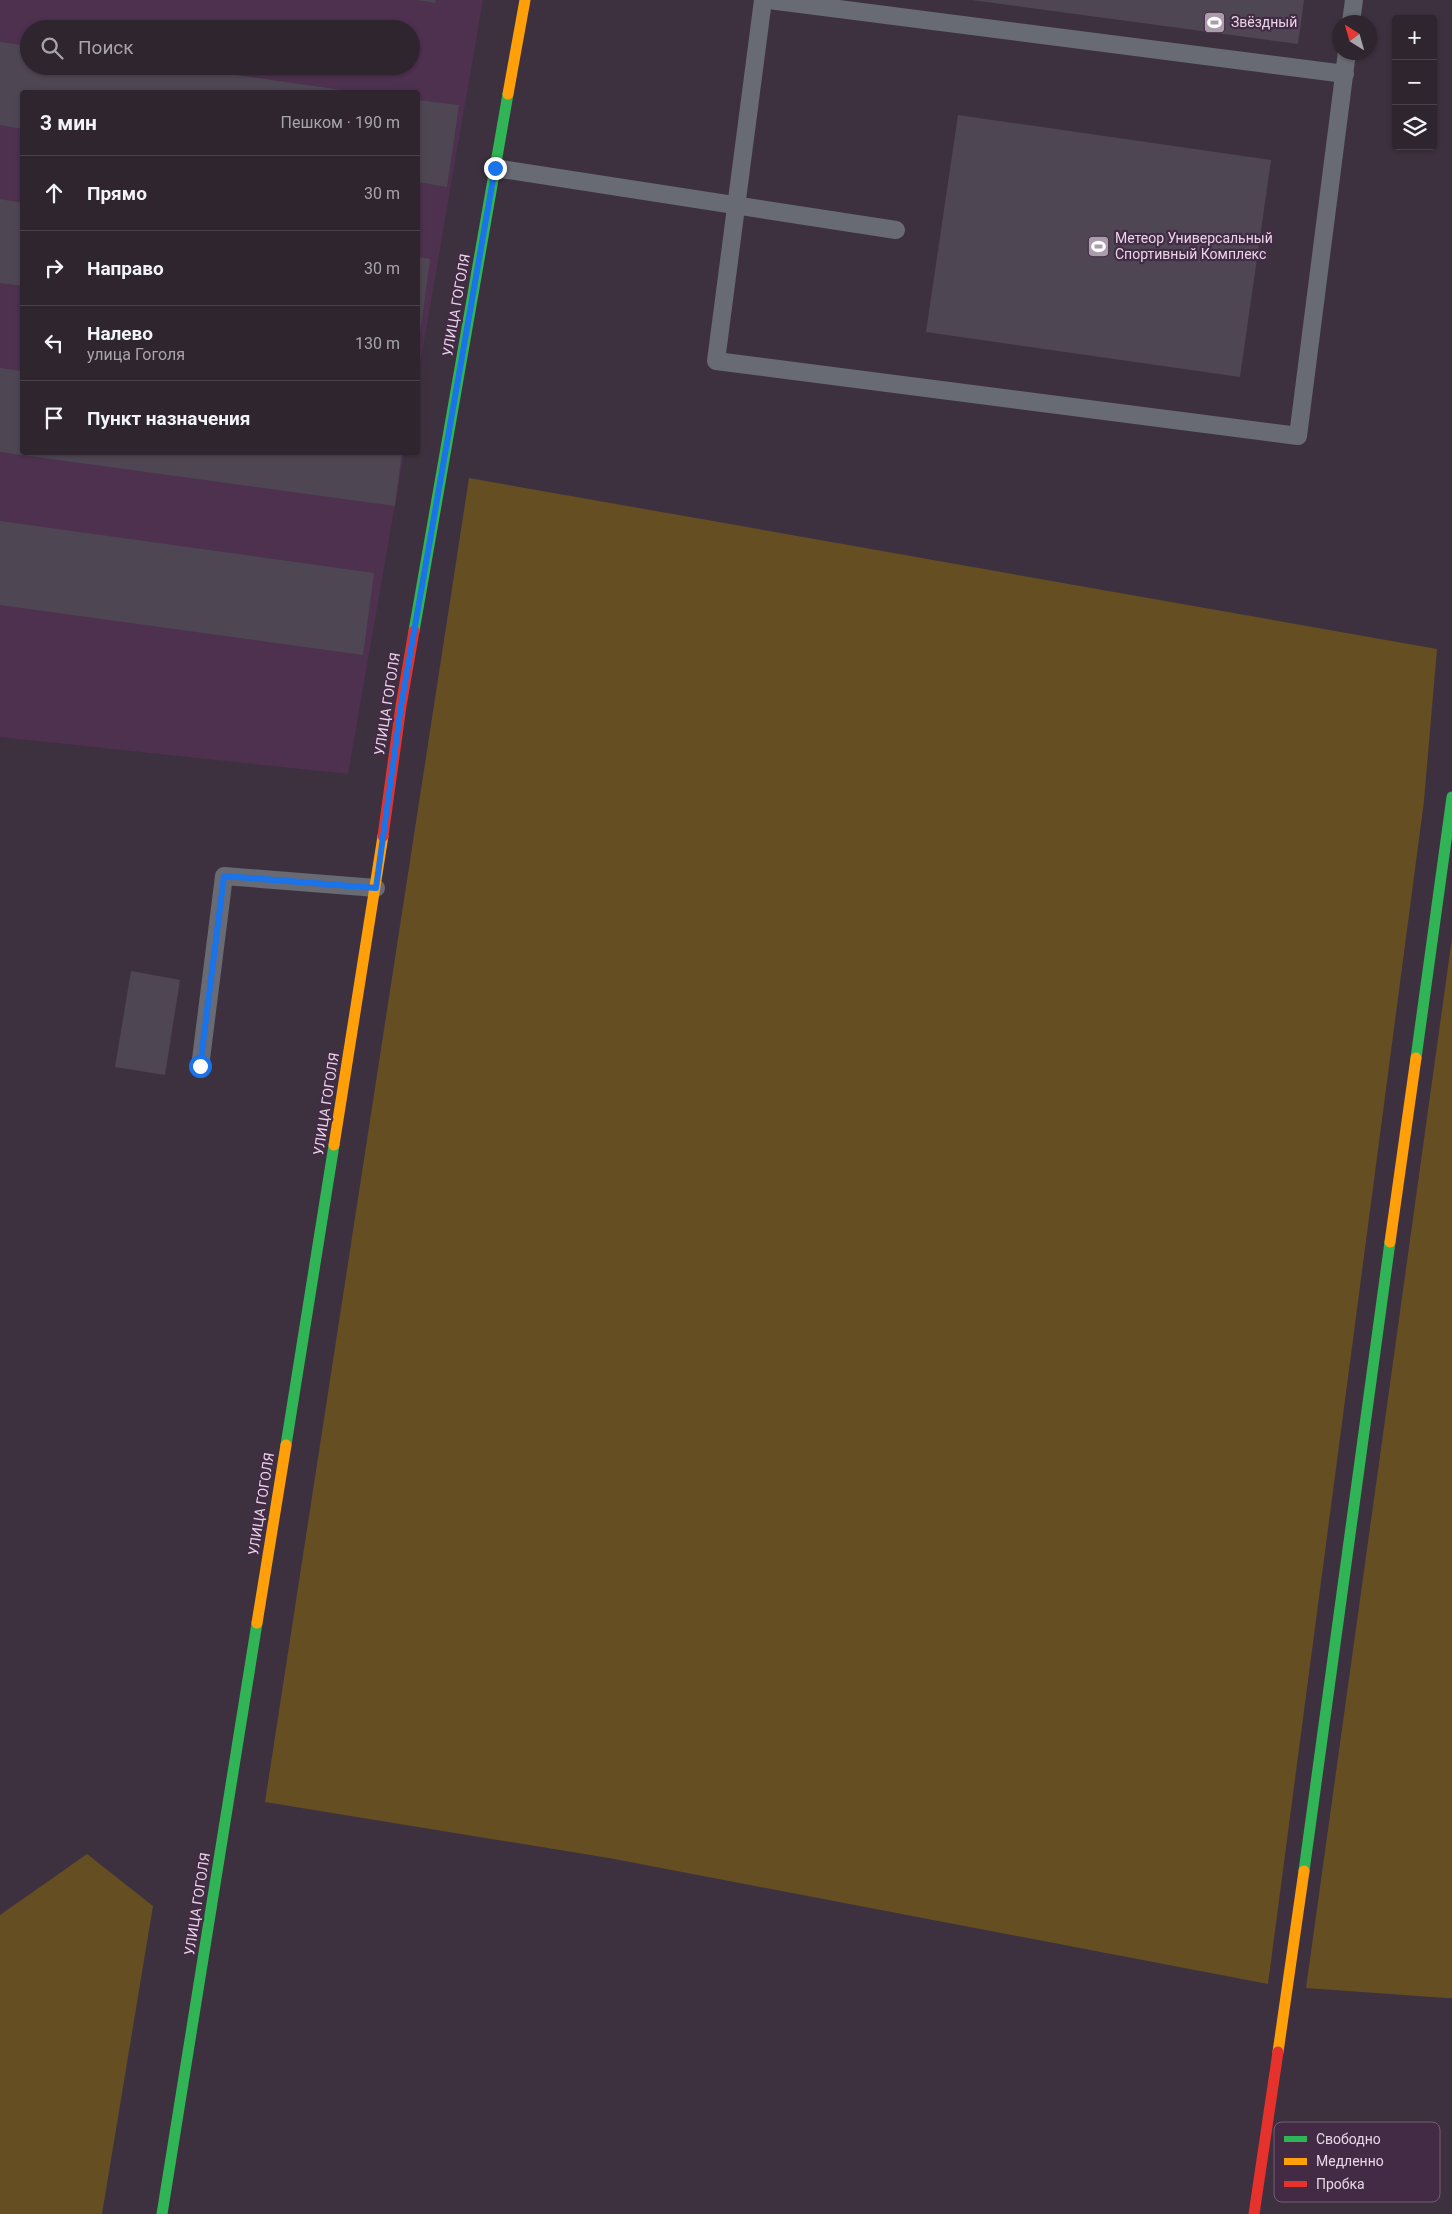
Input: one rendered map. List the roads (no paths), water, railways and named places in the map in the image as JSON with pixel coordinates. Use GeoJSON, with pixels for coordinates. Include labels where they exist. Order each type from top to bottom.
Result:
{"type":"FeatureCollection","features":[{"type":"Feature","properties":{"kind":"main road","name":"УЛИЦА ГОГОЛЯ"},"geometry":{"type":"LineString","coordinates":[[162,2214],[376,888],[401,706],[525,0]]}},
{"type":"Feature","properties":{"kind":"main road"},"geometry":{"type":"LineString","coordinates":[[1254,2214],[1283,2020],[1452,798]]}},
{"type":"Feature","properties":{"kind":"lane"},"geometry":{"type":"LineString","coordinates":[[763,0],[716,361],[1298,436],[1346,60]]}},
{"type":"Feature","properties":{"kind":"lane"},"geometry":{"type":"LineString","coordinates":[[769,0],[1344,74]]}},
{"type":"Feature","properties":{"kind":"lane"},"geometry":{"type":"LineString","coordinates":[[1352,15],[1354,0]]}},
{"type":"Feature","properties":{"kind":"lane"},"geometry":{"type":"LineString","coordinates":[[495,168],[896,230]]}},
{"type":"Feature","properties":{"kind":"lane"},"geometry":{"type":"LineString","coordinates":[[200,1066],[224,876],[376,888]]}},
{"type":"Feature","properties":{"kind":"place","name":"Звёздный"},"geometry":{"type":"Point","coordinates":[1215,22]}},
{"type":"Feature","properties":{"kind":"place","name":"Метеор Универсальный Спортивный Комплекс"},"geometry":{"type":"Point","coordinates":[1099,246]}}]}
